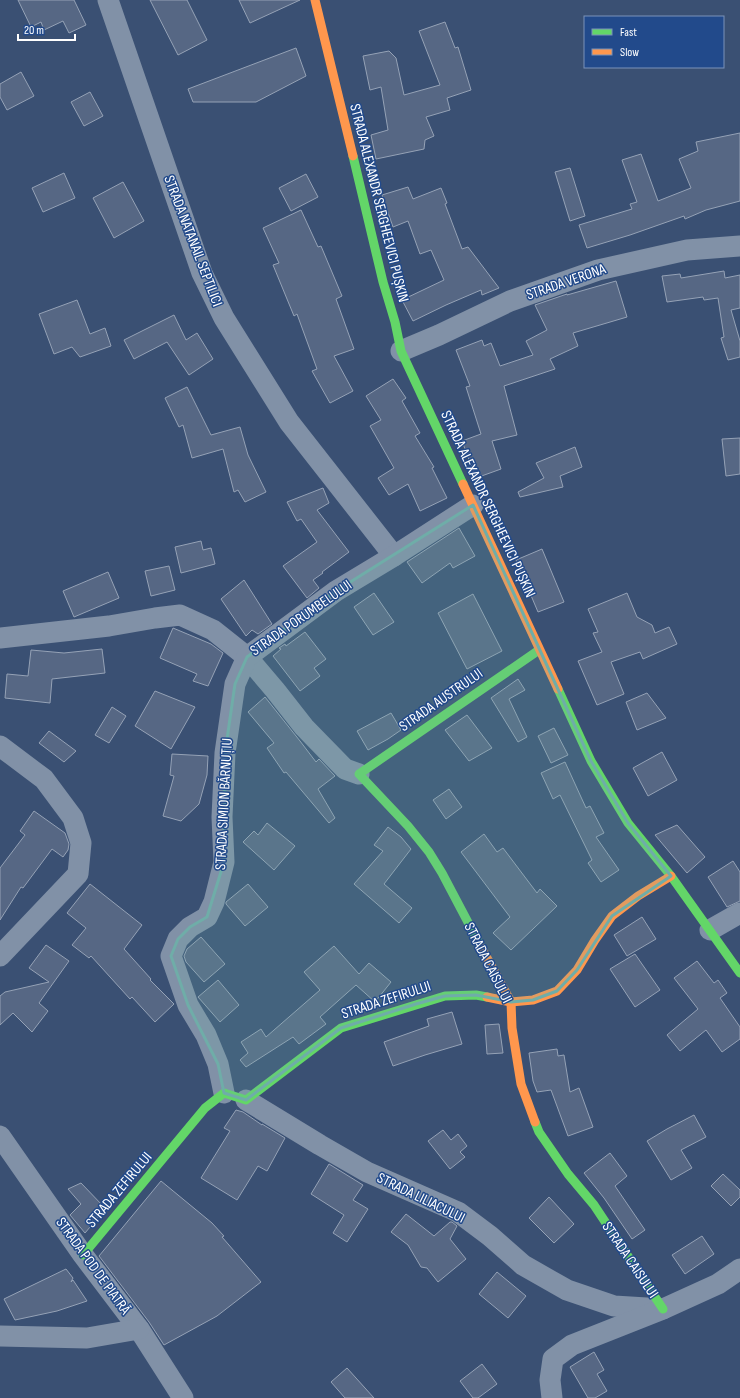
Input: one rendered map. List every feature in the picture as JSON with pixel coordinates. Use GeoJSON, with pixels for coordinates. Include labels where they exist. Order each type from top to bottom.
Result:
{"type":"FeatureCollection","features":[{"type":"Feature","properties":{"kind":"street","name":"STRADA NATANAIL SEPTILICI"},"geometry":{"type":"LineString","coordinates":[[108,0],[202,273],[215,302],[289,422],[394,556]]}},
{"type":"Feature","properties":{"kind":"street","name":"STRADA ALEXANDR SERGHEEVICI PUȘKIN"},"geometry":{"type":"LineString","coordinates":[[315,0],[401,351],[474,505],[591,761],[628,824],[671,876],[740,973]]}},
{"type":"Feature","properties":{"kind":"street","name":"STRADA VERONA"},"geometry":{"type":"LineString","coordinates":[[401,351],[439,335],[510,301],[598,270],[687,250],[740,246]]}},
{"type":"Feature","properties":{"kind":"street","name":"STRADA PORUMBELULUI"},"geometry":{"type":"LineString","coordinates":[[0,638],[109,626],[180,615],[213,630],[247,657],[336,591],[474,505]]}},
{"type":"Feature","properties":{"kind":"street","name":"STRADA AUSTRULUI"},"geometry":{"type":"LineString","coordinates":[[359,774],[539,650]]}},
{"type":"Feature","properties":{"kind":"street","name":"STRADA CAISULUI"},"geometry":{"type":"LineString","coordinates":[[247,657],[304,727],[345,769],[359,774],[408,826],[429,852],[442,873],[511,1002],[512,1028],[521,1084],[539,1132],[568,1174],[594,1206],[663,1309]]}},
{"type":"Feature","properties":{"kind":"street","name":"STRADA SIMION BĂRNUȚIU"},"geometry":{"type":"LineString","coordinates":[[224,1093],[218,1064],[206,1035],[188,1005],[171,956],[178,939],[190,927],[208,917],[214,902],[223,869],[222,817],[225,753],[235,684],[247,657]]}},
{"type":"Feature","properties":{"kind":"street"},"geometry":{"type":"LineString","coordinates":[[0,746],[44,779],[72,818],[81,843],[78,874],[0,956]]}},
{"type":"Feature","properties":{"kind":"street","name":"STRADA ZEFIRULUI"},"geometry":{"type":"LineString","coordinates":[[246,1100],[341,1028],[445,996],[476,995],[511,1002],[533,1000],[557,991],[577,970],[595,940],[612,916],[638,896],[671,876]]}},
{"type":"Feature","properties":{"kind":"street"},"geometry":{"type":"LineString","coordinates":[[710,930],[740,913]]}},
{"type":"Feature","properties":{"kind":"street","name":"STRADA ZEFIRULUI"},"geometry":{"type":"LineString","coordinates":[[83,1255],[205,1108],[224,1093]]}},
{"type":"Feature","properties":{"kind":"street"},"geometry":{"type":"LineString","coordinates":[[224,1093],[246,1100]]}},
{"type":"Feature","properties":{"kind":"street","name":"STRADA LILIACULUI"},"geometry":{"type":"LineString","coordinates":[[246,1100],[320,1146],[367,1172],[458,1212],[490,1236],[523,1265],[567,1290],[614,1306],[663,1309]]}},
{"type":"Feature","properties":{"kind":"street","name":"STRADA POD DE PIATRĂ"},"geometry":{"type":"LineString","coordinates":[[0,1136],[83,1255],[139,1329],[183,1398]]}},
{"type":"Feature","properties":{"kind":"street","name":"STRADA LILIACULUI"},"geometry":{"type":"LineString","coordinates":[[552,1398],[550,1380],[553,1359],[572,1345],[663,1309],[718,1284],[740,1269]]}},
{"type":"Feature","properties":{"kind":"street"},"geometry":{"type":"LineString","coordinates":[[0,1336],[86,1338],[139,1329]]}},
{"type":"Feature","properties":{"kind":"highlighted area"},"geometry":{"type":"Polygon","coordinates":[[[473,505],[591,761],[628,823],[671,876],[612,916],[577,970],[557,991],[533,1000],[511,1002],[476,995],[445,996],[416,1004],[341,1028],[246,1100],[224,1093],[218,1064],[188,1005],[171,956],[178,939],[190,927],[207,917],[224,862],[225,753],[235,684],[247,657],[336,591],[473,505]]]}},
{"type":"Feature","properties":{"kind":"building"},"geometry":{"type":"Polygon","coordinates":[[[18,0],[74,0],[86,25],[69,33],[63,21],[44,30],[41,22],[31,27],[18,0]]]}},
{"type":"Feature","properties":{"kind":"building"},"geometry":{"type":"Polygon","coordinates":[[[150,0],[187,0],[207,40],[178,55],[150,0]]]}},
{"type":"Feature","properties":{"kind":"building"},"geometry":{"type":"Polygon","coordinates":[[[239,0],[300,0],[250,23],[239,0]]]}},
{"type":"Feature","properties":{"kind":"building"},"geometry":{"type":"Polygon","coordinates":[[[445,22],[455,48],[458,47],[471,90],[447,98],[450,110],[426,117],[434,136],[425,140],[424,149],[376,159],[371,135],[388,130],[381,87],[370,90],[363,56],[389,51],[396,58],[404,95],[440,85],[419,31],[445,22]]]}},
{"type":"Feature","properties":{"kind":"building"},"geometry":{"type":"Polygon","coordinates":[[[296,48],[306,76],[256,102],[193,102],[188,89],[296,48]]]}},
{"type":"Feature","properties":{"kind":"building"},"geometry":{"type":"Polygon","coordinates":[[[21,72],[34,96],[7,110],[0,97],[0,84],[21,72]]]}},
{"type":"Feature","properties":{"kind":"building"},"geometry":{"type":"Polygon","coordinates":[[[90,92],[103,116],[84,126],[71,102],[90,92]]]}},
{"type":"Feature","properties":{"kind":"building"},"geometry":{"type":"Polygon","coordinates":[[[740,133],[740,201],[706,210],[685,219],[684,216],[587,248],[579,225],[632,209],[630,204],[637,202],[622,160],[641,154],[658,201],[691,188],[679,159],[698,151],[696,142],[740,133]]]}},
{"type":"Feature","properties":{"kind":"building"},"geometry":{"type":"Polygon","coordinates":[[[570,168],[585,216],[570,221],[555,172],[570,168]]]}},
{"type":"Feature","properties":{"kind":"building"},"geometry":{"type":"Polygon","coordinates":[[[64,173],[75,198],[43,212],[32,188],[64,173]]]}},
{"type":"Feature","properties":{"kind":"building"},"geometry":{"type":"Polygon","coordinates":[[[306,174],[318,197],[291,211],[279,188],[306,174]]]}},
{"type":"Feature","properties":{"kind":"building"},"geometry":{"type":"Polygon","coordinates":[[[123,182],[144,221],[114,238],[93,198],[123,182]]]}},
{"type":"Feature","properties":{"kind":"building"},"geometry":{"type":"Polygon","coordinates":[[[408,187],[413,199],[441,188],[447,203],[445,204],[462,249],[468,247],[499,288],[482,295],[481,290],[413,321],[402,300],[444,280],[431,250],[420,254],[408,221],[393,227],[382,195],[408,187]]]}},
{"type":"Feature","properties":{"kind":"building"},"geometry":{"type":"Polygon","coordinates":[[[301,210],[318,247],[321,246],[342,296],[336,299],[354,349],[334,356],[353,391],[330,403],[312,371],[317,369],[297,314],[294,316],[273,265],[279,263],[263,228],[301,210]]]}},
{"type":"Feature","properties":{"kind":"building"},"geometry":{"type":"Polygon","coordinates":[[[724,271],[725,278],[740,275],[740,308],[731,310],[740,341],[740,357],[728,360],[721,338],[724,337],[718,298],[704,300],[703,297],[667,302],[662,276],[680,274],[681,278],[724,271]]]}},
{"type":"Feature","properties":{"kind":"building"},"geometry":{"type":"Polygon","coordinates":[[[616,281],[627,317],[573,333],[578,346],[550,359],[555,369],[504,386],[517,435],[492,441],[501,469],[476,478],[462,441],[481,434],[466,387],[470,386],[456,350],[482,340],[484,346],[491,343],[500,366],[533,355],[526,341],[547,330],[535,305],[567,294],[616,281]]]}},
{"type":"Feature","properties":{"kind":"building"},"geometry":{"type":"Polygon","coordinates":[[[77,300],[90,334],[105,328],[111,346],[80,357],[72,347],[54,354],[39,314],[77,300]]]}},
{"type":"Feature","properties":{"kind":"building"},"geometry":{"type":"Polygon","coordinates":[[[174,315],[186,340],[197,333],[213,359],[189,375],[167,342],[134,359],[124,340],[174,315]]]}},
{"type":"Feature","properties":{"kind":"building"},"geometry":{"type":"Polygon","coordinates":[[[393,379],[406,398],[402,401],[420,433],[415,436],[434,467],[432,468],[447,498],[420,511],[408,484],[389,495],[378,478],[394,468],[370,426],[381,420],[366,396],[393,379]]]}},
{"type":"Feature","properties":{"kind":"building"},"geometry":{"type":"Polygon","coordinates":[[[187,387],[211,435],[240,427],[248,455],[266,492],[245,502],[238,490],[234,492],[223,449],[192,458],[183,425],[179,427],[165,398],[187,387]]]}},
{"type":"Feature","properties":{"kind":"building"},"geometry":{"type":"Polygon","coordinates":[[[740,438],[740,474],[726,476],[722,439],[740,438]]]}},
{"type":"Feature","properties":{"kind":"building"},"geometry":{"type":"Polygon","coordinates":[[[575,447],[582,467],[560,476],[563,487],[520,497],[518,492],[544,478],[536,463],[575,447]]]}},
{"type":"Feature","properties":{"kind":"building"},"geometry":{"type":"Polygon","coordinates":[[[323,488],[329,503],[317,510],[349,552],[313,580],[319,588],[307,598],[283,566],[317,542],[301,519],[297,521],[287,502],[323,488]]]}},
{"type":"Feature","properties":{"kind":"building"},"geometry":{"type":"Polygon","coordinates":[[[459,528],[475,556],[453,568],[450,563],[422,583],[407,562],[459,528]]]}},
{"type":"Feature","properties":{"kind":"building"},"geometry":{"type":"Polygon","coordinates":[[[201,541],[203,550],[211,548],[215,564],[181,573],[175,547],[201,541]]]}},
{"type":"Feature","properties":{"kind":"building"},"geometry":{"type":"Polygon","coordinates":[[[542,549],[564,602],[538,612],[516,560],[542,549]]]}},
{"type":"Feature","properties":{"kind":"building"},"geometry":{"type":"Polygon","coordinates":[[[169,566],[175,590],[151,596],[145,571],[169,566]]]}},
{"type":"Feature","properties":{"kind":"building"},"geometry":{"type":"Polygon","coordinates":[[[108,572],[119,598],[74,617],[63,591],[108,572]]]}},
{"type":"Feature","properties":{"kind":"building"},"geometry":{"type":"Polygon","coordinates":[[[244,580],[272,624],[258,634],[252,630],[246,636],[221,599],[244,580]]]}},
{"type":"Feature","properties":{"kind":"building"},"geometry":{"type":"Polygon","coordinates":[[[374,593],[394,622],[373,635],[354,607],[374,593]]]}},
{"type":"Feature","properties":{"kind":"building"},"geometry":{"type":"Polygon","coordinates":[[[627,593],[637,617],[652,625],[655,633],[669,627],[677,644],[643,659],[640,652],[611,662],[624,694],[597,705],[578,661],[602,652],[593,633],[598,632],[588,609],[627,593]]]}},
{"type":"Feature","properties":{"kind":"building"},"geometry":{"type":"Polygon","coordinates":[[[473,594],[502,651],[467,669],[438,613],[473,594]]]}},
{"type":"Feature","properties":{"kind":"building"},"geometry":{"type":"Polygon","coordinates":[[[173,628],[211,644],[223,653],[208,686],[193,681],[197,674],[160,658],[173,628]]]}},
{"type":"Feature","properties":{"kind":"building"},"geometry":{"type":"Polygon","coordinates":[[[305,632],[326,659],[314,668],[320,676],[300,691],[273,656],[281,649],[279,648],[285,644],[286,646],[305,632]]]}},
{"type":"Feature","properties":{"kind":"building"},"geometry":{"type":"Polygon","coordinates":[[[102,649],[105,673],[52,679],[50,703],[5,698],[7,674],[28,676],[31,650],[64,653],[102,649]]]}},
{"type":"Feature","properties":{"kind":"building"},"geometry":{"type":"Polygon","coordinates":[[[518,679],[525,690],[509,699],[527,737],[518,742],[491,698],[518,679]]]}},
{"type":"Feature","properties":{"kind":"building"},"geometry":{"type":"Polygon","coordinates":[[[155,691],[195,707],[171,749],[135,726],[155,691]]]}},
{"type":"Feature","properties":{"kind":"building"},"geometry":{"type":"Polygon","coordinates":[[[647,693],[666,718],[637,730],[626,702],[647,693]]]}},
{"type":"Feature","properties":{"kind":"building"},"geometry":{"type":"Polygon","coordinates":[[[265,697],[316,762],[319,759],[335,776],[318,789],[335,818],[329,823],[286,772],[284,773],[267,748],[274,743],[248,712],[265,697]]]}},
{"type":"Feature","properties":{"kind":"building"},"geometry":{"type":"Polygon","coordinates":[[[112,707],[126,716],[109,743],[95,735],[112,707]]]}},
{"type":"Feature","properties":{"kind":"building"},"geometry":{"type":"Polygon","coordinates":[[[391,713],[401,730],[368,750],[357,731],[391,713]]]}},
{"type":"Feature","properties":{"kind":"building"},"geometry":{"type":"Polygon","coordinates":[[[467,715],[492,748],[469,761],[445,730],[467,715]]]}},
{"type":"Feature","properties":{"kind":"building"},"geometry":{"type":"Polygon","coordinates":[[[554,728],[568,755],[551,763],[538,736],[554,728]]]}},
{"type":"Feature","properties":{"kind":"building"},"geometry":{"type":"Polygon","coordinates":[[[49,731],[76,751],[64,762],[39,743],[49,731]]]}},
{"type":"Feature","properties":{"kind":"building"},"geometry":{"type":"Polygon","coordinates":[[[662,752],[677,780],[648,796],[633,768],[662,752]]]}},
{"type":"Feature","properties":{"kind":"building"},"geometry":{"type":"Polygon","coordinates":[[[172,754],[208,756],[207,775],[199,804],[181,821],[163,816],[174,776],[170,775],[172,754]]]}},
{"type":"Feature","properties":{"kind":"building"},"geometry":{"type":"Polygon","coordinates":[[[565,762],[586,808],[590,806],[604,833],[596,837],[619,870],[601,882],[588,863],[592,860],[560,795],[553,799],[541,773],[565,762]]]}},
{"type":"Feature","properties":{"kind":"building"},"geometry":{"type":"Polygon","coordinates":[[[449,789],[462,807],[446,819],[433,800],[449,789]]]}},
{"type":"Feature","properties":{"kind":"building"},"geometry":{"type":"Polygon","coordinates":[[[34,811],[65,833],[69,844],[68,850],[63,857],[52,849],[23,888],[21,887],[0,920],[0,868],[25,835],[20,831],[34,811]]]}},
{"type":"Feature","properties":{"kind":"building"},"geometry":{"type":"Polygon","coordinates":[[[267,823],[295,846],[274,870],[243,842],[254,831],[258,835],[267,823]]]}},
{"type":"Feature","properties":{"kind":"building"},"geometry":{"type":"Polygon","coordinates":[[[677,825],[705,857],[687,873],[655,835],[677,825]]]}},
{"type":"Feature","properties":{"kind":"building"},"geometry":{"type":"Polygon","coordinates":[[[388,827],[401,837],[411,849],[384,884],[412,908],[399,923],[354,884],[383,851],[374,845],[388,827]]]}},
{"type":"Feature","properties":{"kind":"building"},"geometry":{"type":"Polygon","coordinates":[[[484,834],[497,852],[503,848],[537,893],[540,889],[557,906],[511,950],[493,933],[510,917],[461,852],[484,834]]]}},
{"type":"Feature","properties":{"kind":"building"},"geometry":{"type":"Polygon","coordinates":[[[733,861],[740,872],[740,901],[727,907],[708,877],[733,861]]]}},
{"type":"Feature","properties":{"kind":"building"},"geometry":{"type":"Polygon","coordinates":[[[90,884],[142,925],[124,949],[151,979],[150,980],[174,1004],[155,1022],[132,997],[130,999],[91,956],[89,958],[72,945],[86,928],[67,913],[90,884]]]}},
{"type":"Feature","properties":{"kind":"building"},"geometry":{"type":"Polygon","coordinates":[[[248,884],[268,907],[245,926],[226,904],[226,902],[248,884]]]}},
{"type":"Feature","properties":{"kind":"building"},"geometry":{"type":"Polygon","coordinates":[[[642,917],[656,939],[627,956],[614,935],[642,917]]]}},
{"type":"Feature","properties":{"kind":"building"},"geometry":{"type":"Polygon","coordinates":[[[201,937],[225,964],[204,982],[186,962],[184,956],[187,949],[201,937]]]}},
{"type":"Feature","properties":{"kind":"building"},"geometry":{"type":"Polygon","coordinates":[[[46,945],[69,961],[39,1003],[48,1011],[32,1032],[13,1013],[0,1025],[0,996],[5,992],[49,982],[29,968],[46,945]]]}},
{"type":"Feature","properties":{"kind":"building"},"geometry":{"type":"Polygon","coordinates":[[[334,946],[359,974],[369,963],[391,982],[375,1002],[356,985],[320,1017],[326,1024],[299,1044],[293,1037],[246,1067],[240,1060],[248,1053],[241,1042],[261,1029],[266,1037],[320,990],[304,972],[334,946]]]}},
{"type":"Feature","properties":{"kind":"building"},"geometry":{"type":"Polygon","coordinates":[[[635,954],[660,990],[635,1007],[610,969],[635,954]]]}},
{"type":"Feature","properties":{"kind":"building"},"geometry":{"type":"Polygon","coordinates":[[[697,961],[714,983],[718,980],[727,993],[720,998],[740,1027],[740,1039],[722,1052],[706,1030],[680,1051],[667,1035],[698,1009],[674,978],[697,961]]]}},
{"type":"Feature","properties":{"kind":"building"},"geometry":{"type":"Polygon","coordinates":[[[218,980],[239,1005],[220,1022],[198,997],[218,980]]]}},
{"type":"Feature","properties":{"kind":"building"},"geometry":{"type":"Polygon","coordinates":[[[452,1012],[462,1044],[393,1066],[384,1042],[429,1026],[427,1019],[452,1012]]]}},
{"type":"Feature","properties":{"kind":"building"},"geometry":{"type":"Polygon","coordinates":[[[499,1024],[503,1053],[487,1054],[485,1025],[499,1024]]]}},
{"type":"Feature","properties":{"kind":"building"},"geometry":{"type":"Polygon","coordinates":[[[557,1049],[558,1056],[564,1055],[570,1092],[579,1088],[593,1127],[568,1136],[551,1090],[537,1092],[533,1081],[529,1053],[557,1049]]]}},
{"type":"Feature","properties":{"kind":"building"},"geometry":{"type":"Polygon","coordinates":[[[236,1110],[243,1112],[285,1138],[267,1171],[258,1166],[237,1200],[201,1178],[230,1131],[224,1128],[236,1110]]]}},
{"type":"Feature","properties":{"kind":"building"},"geometry":{"type":"Polygon","coordinates":[[[694,1115],[706,1137],[681,1150],[692,1168],[671,1180],[647,1141],[694,1115]]]}},
{"type":"Feature","properties":{"kind":"building"},"geometry":{"type":"Polygon","coordinates":[[[443,1130],[451,1140],[458,1134],[467,1146],[460,1152],[465,1157],[450,1169],[428,1141],[443,1130]]]}},
{"type":"Feature","properties":{"kind":"building"},"geometry":{"type":"Polygon","coordinates":[[[610,1153],[627,1176],[615,1186],[645,1230],[632,1239],[604,1198],[584,1173],[610,1153]]]}},
{"type":"Feature","properties":{"kind":"building"},"geometry":{"type":"Polygon","coordinates":[[[329,1164],[363,1185],[353,1200],[368,1209],[347,1242],[333,1233],[344,1215],[311,1194],[329,1164]]]}},
{"type":"Feature","properties":{"kind":"building"},"geometry":{"type":"Polygon","coordinates":[[[723,1174],[740,1190],[740,1197],[731,1206],[711,1186],[723,1174]]]}},
{"type":"Feature","properties":{"kind":"building"},"geometry":{"type":"Polygon","coordinates":[[[161,1181],[212,1223],[224,1236],[222,1237],[261,1282],[217,1316],[164,1345],[149,1322],[99,1256],[161,1181]]]}},
{"type":"Feature","properties":{"kind":"building"},"geometry":{"type":"Polygon","coordinates":[[[81,1183],[104,1207],[101,1214],[85,1233],[70,1215],[81,1204],[68,1189],[81,1183]]]}},
{"type":"Feature","properties":{"kind":"building"},"geometry":{"type":"Polygon","coordinates":[[[549,1197],[574,1224],[554,1243],[529,1218],[549,1197]]]}},
{"type":"Feature","properties":{"kind":"building"},"geometry":{"type":"Polygon","coordinates":[[[406,1214],[434,1236],[450,1222],[457,1226],[450,1239],[466,1259],[438,1282],[427,1268],[421,1267],[408,1245],[391,1232],[406,1214]]]}},
{"type":"Feature","properties":{"kind":"building"},"geometry":{"type":"Polygon","coordinates":[[[702,1236],[714,1254],[685,1274],[672,1255],[702,1236]]]}},
{"type":"Feature","properties":{"kind":"building"},"geometry":{"type":"Polygon","coordinates":[[[66,1269],[73,1278],[71,1282],[73,1280],[87,1301],[57,1311],[15,1320],[4,1299],[66,1269]]]}},
{"type":"Feature","properties":{"kind":"building"},"geometry":{"type":"Polygon","coordinates":[[[497,1272],[526,1296],[508,1318],[479,1294],[497,1272]]]}},
{"type":"Feature","properties":{"kind":"building"},"geometry":{"type":"Polygon","coordinates":[[[594,1352],[604,1370],[597,1374],[607,1391],[595,1398],[588,1398],[570,1367],[594,1352]]]}},
{"type":"Feature","properties":{"kind":"building"},"geometry":{"type":"Polygon","coordinates":[[[482,1364],[497,1384],[478,1398],[473,1398],[460,1381],[482,1364]]]}},
{"type":"Feature","properties":{"kind":"building"},"geometry":{"type":"Polygon","coordinates":[[[347,1368],[374,1398],[345,1398],[331,1382],[347,1368]]]}},
{"type":"Feature","properties":{"kind":"traffic: fast"},"geometry":{"type":"LineString","coordinates":[[353,156],[401,351],[463,484]]}},
{"type":"Feature","properties":{"kind":"traffic: fast"},"geometry":{"type":"LineString","coordinates":[[481,947],[442,873],[429,852],[408,826],[359,774],[539,650]]}},
{"type":"Feature","properties":{"kind":"traffic: fast"},"geometry":{"type":"LineString","coordinates":[[558,689],[591,761],[628,823],[671,876],[740,973]]}},
{"type":"Feature","properties":{"kind":"traffic: fast"},"geometry":{"type":"LineString","coordinates":[[83,1255],[205,1108],[224,1093],[246,1100],[341,1028],[445,996],[476,995],[487,997]]}},
{"type":"Feature","properties":{"kind":"traffic: fast"},"geometry":{"type":"LineString","coordinates":[[535,1122],[539,1132],[568,1174],[594,1205],[663,1309]]}},
{"type":"Feature","properties":{"kind":"traffic: slow"},"geometry":{"type":"LineString","coordinates":[[315,0],[353,156]]}},
{"type":"Feature","properties":{"kind":"traffic: slow"},"geometry":{"type":"LineString","coordinates":[[463,484],[558,689]]}},
{"type":"Feature","properties":{"kind":"traffic: slow"},"geometry":{"type":"LineString","coordinates":[[487,997],[511,1002],[533,1000],[557,991],[577,970],[595,940],[612,916],[638,896],[671,876]]}},
{"type":"Feature","properties":{"kind":"traffic: slow"},"geometry":{"type":"LineString","coordinates":[[481,947],[511,1002],[512,1028],[521,1084],[535,1122]]}}]}
